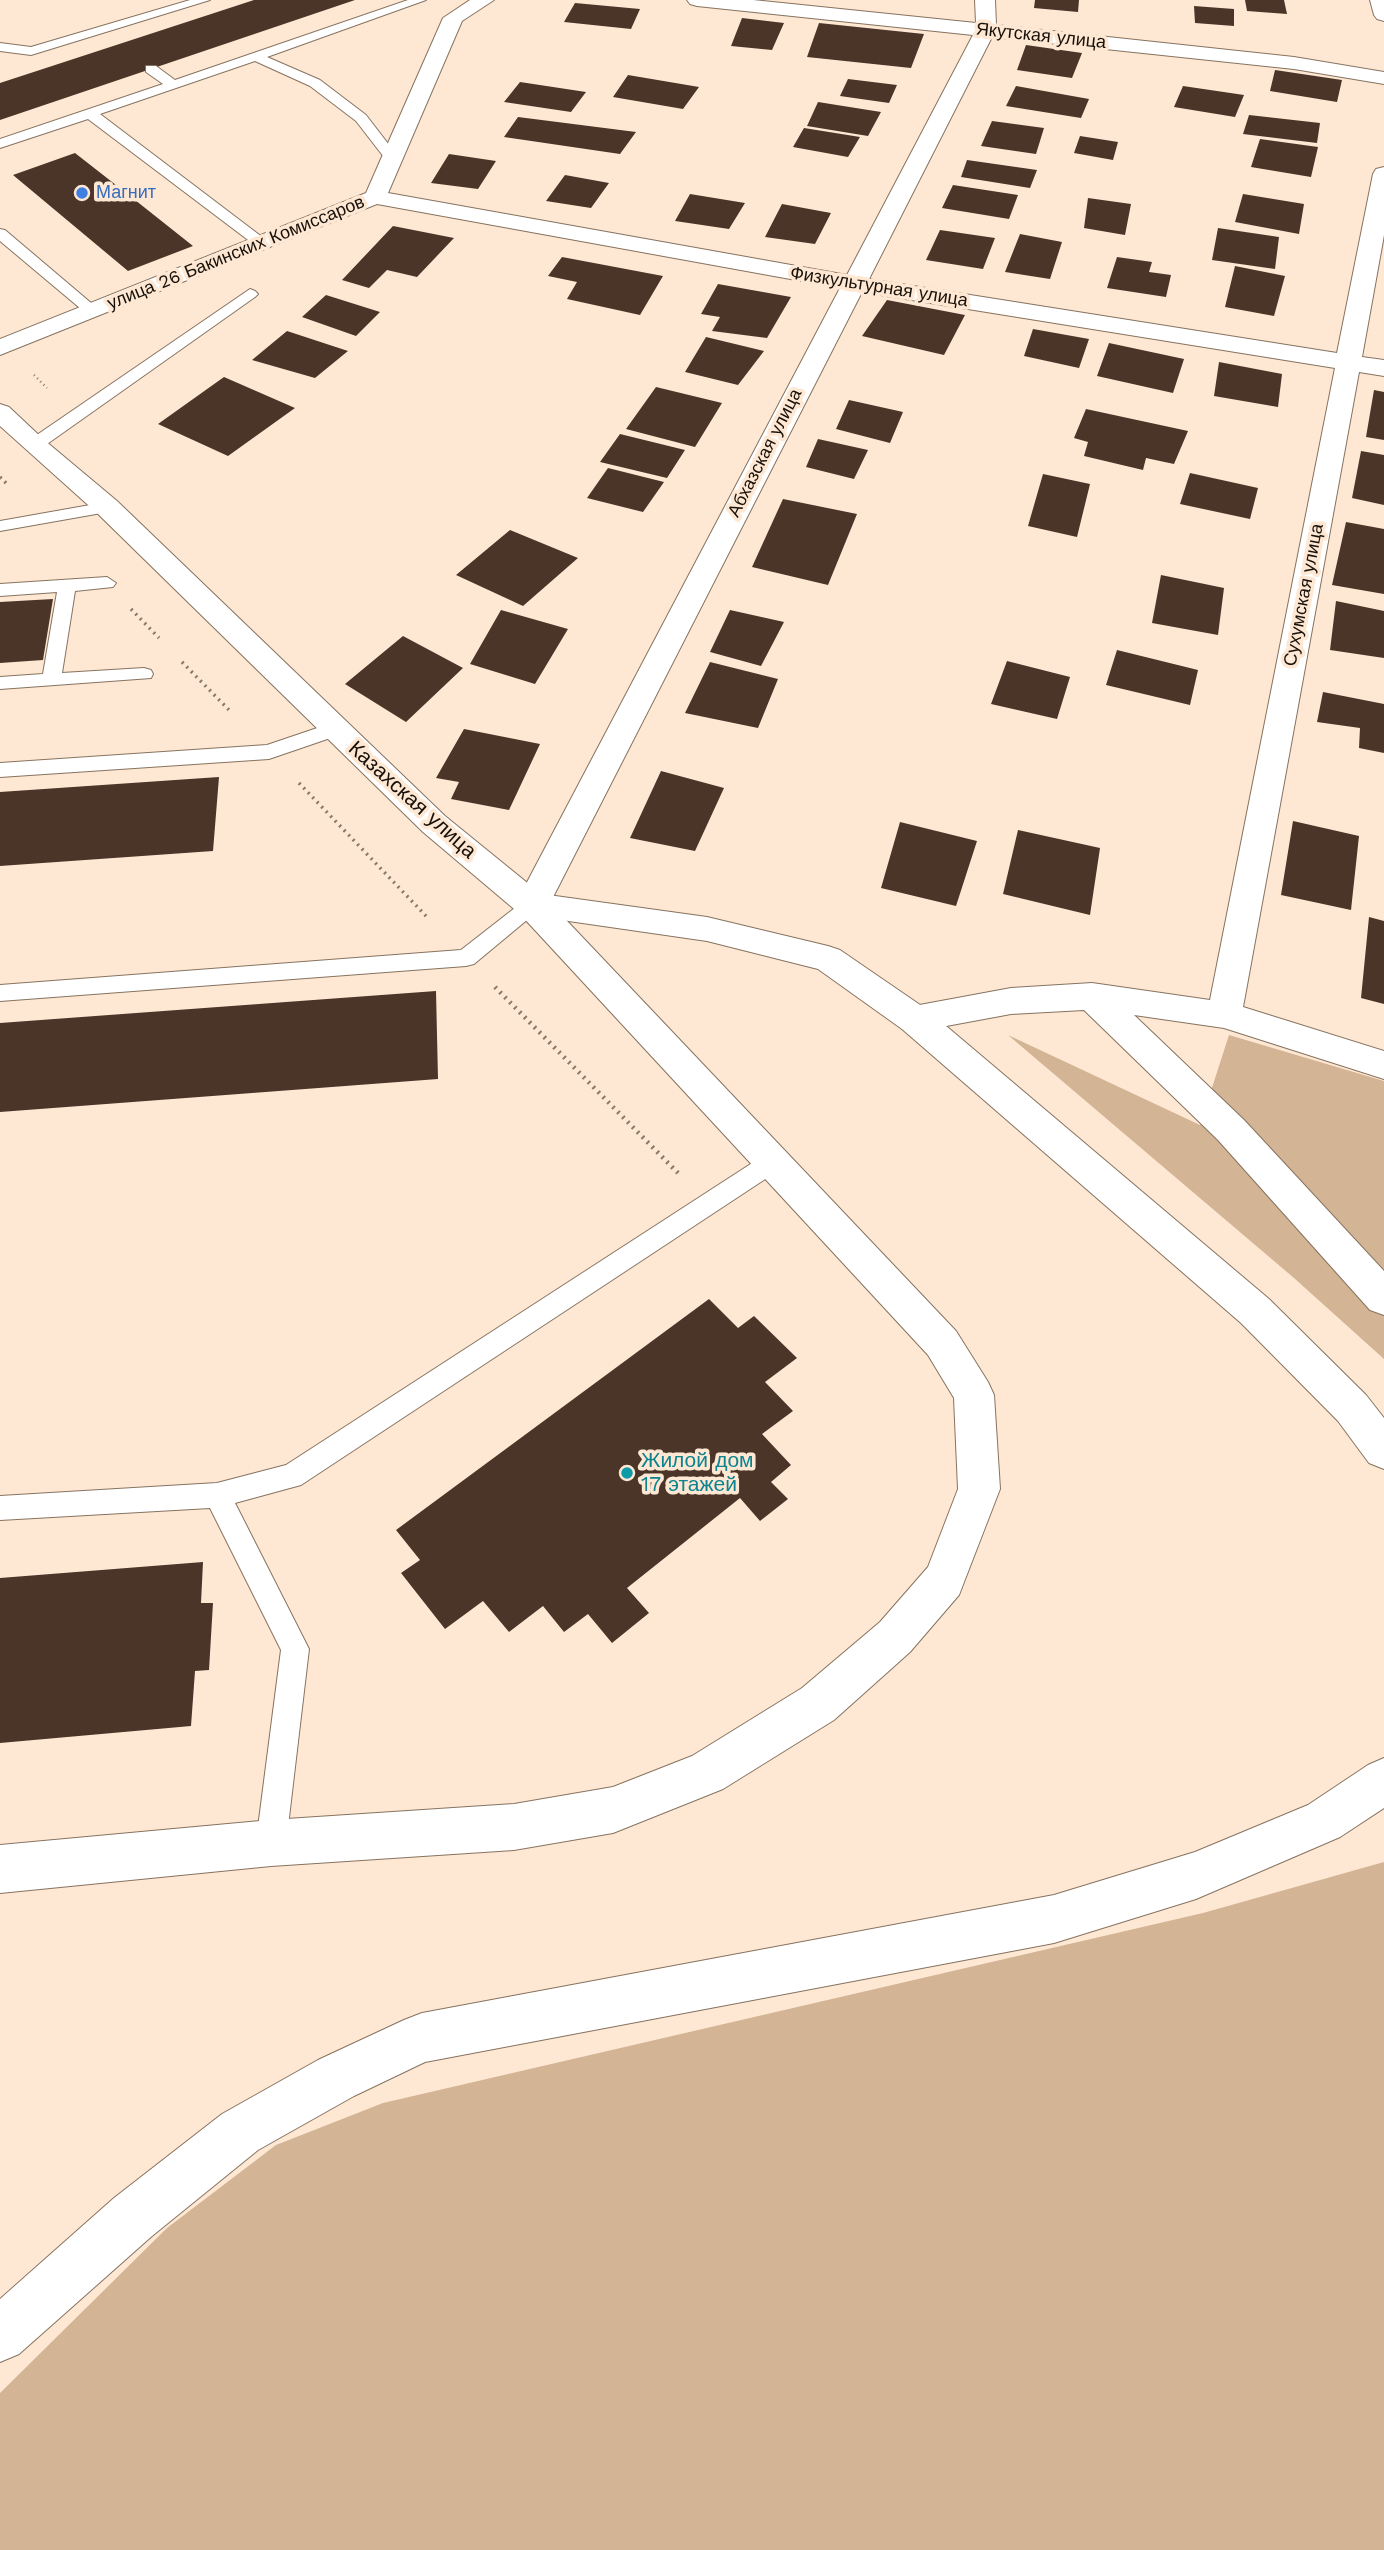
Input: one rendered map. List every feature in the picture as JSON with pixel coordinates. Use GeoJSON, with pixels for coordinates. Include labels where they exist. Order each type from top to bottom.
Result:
{"type":"FeatureCollection","features":[{"type":"Feature","properties":{"kind":"street","name":"улица 26 Бакинских Комиссаров"},"geometry":{"type":"LineString","coordinates":[[2,347],[375,197],[453,18],[484,0]]}},
{"type":"Feature","properties":{"kind":"street","name":"Якутская улица"},"geometry":{"type":"LineString","coordinates":[[697,0],[1294,63],[1384,78]]}},
{"type":"Feature","properties":{"kind":"street","name":"Абхазская улица"},"geometry":{"type":"LineString","coordinates":[[532,905],[986,30],[985,0]]}},
{"type":"Feature","properties":{"kind":"street"},"geometry":{"type":"LineString","coordinates":[[1380,0],[1384,15]]}},
{"type":"Feature","properties":{"kind":"street","name":"Сухумская улица"},"geometry":{"type":"LineString","coordinates":[[1224,1015],[1384,174]]}},
{"type":"Feature","properties":{"kind":"street","name":"Физкультурная улица"},"geometry":{"type":"LineString","coordinates":[[375,197],[852,284],[1384,368]]}},
{"type":"Feature","properties":{"kind":"street","name":"Казахская улица"},"geometry":{"type":"LineString","coordinates":[[0,412],[34,445],[107,507],[434,824],[532,905],[942,1343],[974,1395],[979,1489],[944,1580],[895,1637],[818,1704],[707,1773],[613,1810],[514,1827],[271,1843],[0,1870]]}},
{"type":"Feature","properties":{"kind":"street"},"geometry":{"type":"LineString","coordinates":[[532,905],[707,929],[828,959],[914,1019],[1255,1311],[1352,1408],[1384,1450]]}},
{"type":"Feature","properties":{"kind":"street"},"geometry":{"type":"LineString","coordinates":[[914,1019],[1011,1001],[1093,996],[1224,1015],[1384,1065]]}},
{"type":"Feature","properties":{"kind":"street"},"geometry":{"type":"LineString","coordinates":[[1093,996],[1231,1130],[1384,1298]]}},
{"type":"Feature","properties":{"kind":"street"},"geometry":{"type":"LineString","coordinates":[[0,2335],[133,2217],[240,2132],[336,2078],[422,2038],[1054,1919],[1196,1875],[1324,1821],[1384,1781]]}},
{"type":"Feature","properties":{"kind":"lane"},"geometry":{"type":"LineString","coordinates":[[0,47],[31,51],[204,0]]}},
{"type":"Feature","properties":{"kind":"lane"},"geometry":{"type":"LineString","coordinates":[[0,144],[420,0]]}},
{"type":"Feature","properties":{"kind":"lane"},"geometry":{"type":"LineString","coordinates":[[99,33],[116,45]]}},
{"type":"Feature","properties":{"kind":"lane"},"geometry":{"type":"LineString","coordinates":[[254,56],[316,83],[361,118],[393,158]]}},
{"type":"Feature","properties":{"kind":"lane"},"geometry":{"type":"LineString","coordinates":[[151,69],[172,84]]}},
{"type":"Feature","properties":{"kind":"lane"},"geometry":{"type":"LineString","coordinates":[[89,113],[261,243]]}},
{"type":"Feature","properties":{"kind":"lane"},"geometry":{"type":"LineString","coordinates":[[0,233],[92,311]]}},
{"type":"Feature","properties":{"kind":"lane"},"geometry":{"type":"LineString","coordinates":[[34,445],[250,294]]}},
{"type":"Feature","properties":{"kind":"lane"},"geometry":{"type":"LineString","coordinates":[[0,526],[107,507]]}},
{"type":"Feature","properties":{"kind":"lane"},"geometry":{"type":"LineString","coordinates":[[0,590],[107,583]]}},
{"type":"Feature","properties":{"kind":"lane"},"geometry":{"type":"LineString","coordinates":[[51,680],[67,586]]}},
{"type":"Feature","properties":{"kind":"lane"},"geometry":{"type":"LineString","coordinates":[[0,683],[144,674]]}},
{"type":"Feature","properties":{"kind":"lane"},"geometry":{"type":"LineString","coordinates":[[0,770],[269,752],[335,729]]}},
{"type":"Feature","properties":{"kind":"lane"},"geometry":{"type":"LineString","coordinates":[[0,993],[467,958],[532,905]]}},
{"type":"Feature","properties":{"kind":"lane"},"geometry":{"type":"LineString","coordinates":[[0,1508],[217,1495],[292,1476],[771,1163]]}},
{"type":"Feature","properties":{"kind":"lane"},"geometry":{"type":"LineString","coordinates":[[217,1495],[295,1649],[271,1843]]}},
{"type":"Feature","properties":{"kind":"path"},"geometry":{"type":"LineString","coordinates":[[2,347],[76,416]]}},
{"type":"Feature","properties":{"kind":"path"},"geometry":{"type":"LineString","coordinates":[[0,477],[44,518]]}},
{"type":"Feature","properties":{"kind":"path"},"geometry":{"type":"LineString","coordinates":[[107,583],[164,643]]}},
{"type":"Feature","properties":{"kind":"path"},"geometry":{"type":"LineString","coordinates":[[174,653],[708,1204]]}},
{"type":"Feature","properties":{"kind":"shaded area"},"geometry":{"type":"Polygon","coordinates":[[[1008,1035],[1200,1125],[1229,1035],[1384,1081],[1384,1359],[1294,1278],[1008,1035]]]}},
{"type":"Feature","properties":{"kind":"shaded area"},"geometry":{"type":"Polygon","coordinates":[[[1384,1862],[1384,2550],[0,2550],[0,2393],[167,2228],[276,2145],[383,2103],[1203,1913],[1384,1862]]]}},
{"type":"Feature","properties":{"kind":"building"},"geometry":{"type":"Polygon","coordinates":[[[254,0],[355,0],[0,120],[0,83],[254,0]]]}},
{"type":"Feature","properties":{"kind":"building"},"geometry":{"type":"Polygon","coordinates":[[[1035,0],[1079,0],[1078,12],[1034,8],[1035,0]]]}},
{"type":"Feature","properties":{"kind":"building"},"geometry":{"type":"Polygon","coordinates":[[[1245,0],[1284,0],[1287,14],[1247,11],[1245,0]]]}},
{"type":"Feature","properties":{"kind":"building"},"geometry":{"type":"Polygon","coordinates":[[[575,3],[640,9],[631,29],[564,22],[575,3]]]}},
{"type":"Feature","properties":{"kind":"building"},"geometry":{"type":"Polygon","coordinates":[[[1194,6],[1234,9],[1234,26],[1195,23],[1194,6]]]}},
{"type":"Feature","properties":{"kind":"building"},"geometry":{"type":"Polygon","coordinates":[[[742,18],[784,23],[772,50],[731,46],[742,18]]]}},
{"type":"Feature","properties":{"kind":"building"},"geometry":{"type":"Polygon","coordinates":[[[819,23],[924,34],[911,68],[807,57],[819,23]]]}},
{"type":"Feature","properties":{"kind":"building"},"geometry":{"type":"Polygon","coordinates":[[[1026,45],[1082,53],[1072,78],[1017,70],[1026,45]]]}},
{"type":"Feature","properties":{"kind":"building"},"geometry":{"type":"Polygon","coordinates":[[[1275,70],[1342,80],[1337,102],[1270,91],[1275,70]]]}},
{"type":"Feature","properties":{"kind":"building"},"geometry":{"type":"Polygon","coordinates":[[[628,75],[699,87],[683,109],[613,97],[628,75]]]}},
{"type":"Feature","properties":{"kind":"building"},"geometry":{"type":"Polygon","coordinates":[[[848,79],[897,85],[889,103],[840,96],[848,79]]]}},
{"type":"Feature","properties":{"kind":"building"},"geometry":{"type":"Polygon","coordinates":[[[520,82],[586,92],[571,112],[504,102],[520,82]]]}},
{"type":"Feature","properties":{"kind":"building"},"geometry":{"type":"Polygon","coordinates":[[[1016,86],[1089,99],[1081,118],[1006,106],[1016,86]]]}},
{"type":"Feature","properties":{"kind":"building"},"geometry":{"type":"Polygon","coordinates":[[[1183,86],[1244,95],[1235,117],[1174,107],[1183,86]]]}},
{"type":"Feature","properties":{"kind":"building"},"geometry":{"type":"Polygon","coordinates":[[[818,102],[881,112],[868,136],[807,126],[818,102]]]}},
{"type":"Feature","properties":{"kind":"building"},"geometry":{"type":"Polygon","coordinates":[[[1249,115],[1320,123],[1317,143],[1243,134],[1249,115]]]}},
{"type":"Feature","properties":{"kind":"building"},"geometry":{"type":"Polygon","coordinates":[[[518,117],[636,132],[620,154],[504,137],[518,117]]]}},
{"type":"Feature","properties":{"kind":"building"},"geometry":{"type":"Polygon","coordinates":[[[992,121],[1044,128],[1036,154],[981,146],[992,121]]]}},
{"type":"Feature","properties":{"kind":"building"},"geometry":{"type":"Polygon","coordinates":[[[804,128],[860,137],[848,157],[793,147],[804,128]]]}},
{"type":"Feature","properties":{"kind":"building"},"geometry":{"type":"Polygon","coordinates":[[[1080,136],[1118,142],[1113,160],[1074,153],[1080,136]]]}},
{"type":"Feature","properties":{"kind":"building"},"geometry":{"type":"Polygon","coordinates":[[[1260,139],[1318,147],[1311,177],[1251,167],[1260,139]]]}},
{"type":"Feature","properties":{"kind":"building"},"geometry":{"type":"Polygon","coordinates":[[[75,153],[193,246],[128,271],[13,175],[75,153]]]}},
{"type":"Feature","properties":{"kind":"building"},"geometry":{"type":"Polygon","coordinates":[[[449,154],[496,161],[478,189],[431,183],[449,154]]]}},
{"type":"Feature","properties":{"kind":"building"},"geometry":{"type":"Polygon","coordinates":[[[967,160],[1037,170],[1030,188],[961,177],[967,160]]]}},
{"type":"Feature","properties":{"kind":"building"},"geometry":{"type":"Polygon","coordinates":[[[565,175],[609,183],[591,208],[546,201],[565,175]]]}},
{"type":"Feature","properties":{"kind":"building"},"geometry":{"type":"Polygon","coordinates":[[[953,185],[1018,195],[1009,219],[942,208],[953,185]]]}},
{"type":"Feature","properties":{"kind":"building"},"geometry":{"type":"Polygon","coordinates":[[[690,194],[745,203],[729,229],[675,221],[690,194]]]}},
{"type":"Feature","properties":{"kind":"building"},"geometry":{"type":"Polygon","coordinates":[[[1243,194],[1304,204],[1299,234],[1235,222],[1243,194]]]}},
{"type":"Feature","properties":{"kind":"building"},"geometry":{"type":"Polygon","coordinates":[[[1088,198],[1131,204],[1125,235],[1084,228],[1088,198]]]}},
{"type":"Feature","properties":{"kind":"building"},"geometry":{"type":"Polygon","coordinates":[[[782,204],[831,213],[815,244],[765,237],[782,204]]]}},
{"type":"Feature","properties":{"kind":"building"},"geometry":{"type":"Polygon","coordinates":[[[393,226],[454,238],[417,277],[387,270],[369,288],[342,280],[393,226]]]}},
{"type":"Feature","properties":{"kind":"building"},"geometry":{"type":"Polygon","coordinates":[[[1218,228],[1279,237],[1275,269],[1212,260],[1218,228]]]}},
{"type":"Feature","properties":{"kind":"building"},"geometry":{"type":"Polygon","coordinates":[[[940,230],[995,238],[983,269],[926,260],[940,230]]]}},
{"type":"Feature","properties":{"kind":"building"},"geometry":{"type":"Polygon","coordinates":[[[1020,234],[1062,242],[1050,279],[1005,272],[1020,234]]]}},
{"type":"Feature","properties":{"kind":"building"},"geometry":{"type":"Polygon","coordinates":[[[562,257],[663,276],[640,315],[567,299],[577,282],[548,276],[562,257]]]}},
{"type":"Feature","properties":{"kind":"building"},"geometry":{"type":"Polygon","coordinates":[[[1117,257],[1152,262],[1149,272],[1171,275],[1166,297],[1107,288],[1117,257]]]}},
{"type":"Feature","properties":{"kind":"building"},"geometry":{"type":"Polygon","coordinates":[[[1235,266],[1285,276],[1274,316],[1225,307],[1235,266]]]}},
{"type":"Feature","properties":{"kind":"building"},"geometry":{"type":"Polygon","coordinates":[[[718,284],[791,297],[767,338],[712,331],[720,317],[701,314],[718,284]]]}},
{"type":"Feature","properties":{"kind":"building"},"geometry":{"type":"Polygon","coordinates":[[[326,295],[380,312],[356,336],[302,317],[326,295]]]}},
{"type":"Feature","properties":{"kind":"building"},"geometry":{"type":"Polygon","coordinates":[[[887,300],[965,315],[944,355],[862,336],[887,300]]]}},
{"type":"Feature","properties":{"kind":"building"},"geometry":{"type":"Polygon","coordinates":[[[1033,329],[1089,339],[1079,368],[1024,356],[1033,329]]]}},
{"type":"Feature","properties":{"kind":"building"},"geometry":{"type":"Polygon","coordinates":[[[287,331],[348,351],[315,378],[252,360],[287,331]]]}},
{"type":"Feature","properties":{"kind":"building"},"geometry":{"type":"Polygon","coordinates":[[[706,337],[764,351],[738,385],[685,372],[706,337]]]}},
{"type":"Feature","properties":{"kind":"building"},"geometry":{"type":"Polygon","coordinates":[[[1109,343],[1184,359],[1173,393],[1097,376],[1109,343]]]}},
{"type":"Feature","properties":{"kind":"building"},"geometry":{"type":"Polygon","coordinates":[[[1219,362],[1282,374],[1278,407],[1214,396],[1219,362]]]}},
{"type":"Feature","properties":{"kind":"building"},"geometry":{"type":"Polygon","coordinates":[[[224,377],[295,408],[228,456],[158,424],[224,377]]]}},
{"type":"Feature","properties":{"kind":"building"},"geometry":{"type":"Polygon","coordinates":[[[656,387],[722,403],[695,447],[626,429],[656,387]]]}},
{"type":"Feature","properties":{"kind":"building"},"geometry":{"type":"Polygon","coordinates":[[[1374,390],[1384,392],[1384,440],[1366,437],[1374,390]]]}},
{"type":"Feature","properties":{"kind":"building"},"geometry":{"type":"Polygon","coordinates":[[[849,400],[903,412],[890,443],[836,429],[849,400]]]}},
{"type":"Feature","properties":{"kind":"building"},"geometry":{"type":"Polygon","coordinates":[[[1086,409],[1188,431],[1174,464],[1146,458],[1143,470],[1084,456],[1088,442],[1074,438],[1086,409]]]}},
{"type":"Feature","properties":{"kind":"building"},"geometry":{"type":"Polygon","coordinates":[[[620,434],[685,450],[667,478],[600,462],[620,434]]]}},
{"type":"Feature","properties":{"kind":"building"},"geometry":{"type":"Polygon","coordinates":[[[818,439],[868,450],[854,479],[806,467],[818,439]]]}},
{"type":"Feature","properties":{"kind":"building"},"geometry":{"type":"Polygon","coordinates":[[[1361,451],[1384,455],[1384,505],[1352,498],[1361,451]]]}},
{"type":"Feature","properties":{"kind":"building"},"geometry":{"type":"Polygon","coordinates":[[[608,468],[664,482],[643,512],[587,498],[608,468]]]}},
{"type":"Feature","properties":{"kind":"building"},"geometry":{"type":"Polygon","coordinates":[[[1190,473],[1258,488],[1250,519],[1180,504],[1190,473]]]}},
{"type":"Feature","properties":{"kind":"building"},"geometry":{"type":"Polygon","coordinates":[[[1043,474],[1090,484],[1077,537],[1028,526],[1043,474]]]}},
{"type":"Feature","properties":{"kind":"building"},"geometry":{"type":"Polygon","coordinates":[[[783,499],[857,514],[828,585],[752,567],[783,499]]]}},
{"type":"Feature","properties":{"kind":"building"},"geometry":{"type":"Polygon","coordinates":[[[1346,522],[1384,529],[1384,594],[1332,585],[1346,522]]]}},
{"type":"Feature","properties":{"kind":"building"},"geometry":{"type":"Polygon","coordinates":[[[510,530],[578,558],[523,606],[456,575],[510,530]]]}},
{"type":"Feature","properties":{"kind":"building"},"geometry":{"type":"Polygon","coordinates":[[[1161,575],[1224,588],[1218,635],[1152,623],[1161,575]]]}},
{"type":"Feature","properties":{"kind":"building"},"geometry":{"type":"Polygon","coordinates":[[[53,599],[43,660],[0,663],[0,602],[53,599]]]}},
{"type":"Feature","properties":{"kind":"building"},"geometry":{"type":"Polygon","coordinates":[[[1336,601],[1384,611],[1384,658],[1330,650],[1336,601]]]}},
{"type":"Feature","properties":{"kind":"building"},"geometry":{"type":"Polygon","coordinates":[[[501,610],[568,629],[535,684],[470,664],[501,610]]]}},
{"type":"Feature","properties":{"kind":"building"},"geometry":{"type":"Polygon","coordinates":[[[730,610],[784,622],[761,666],[710,652],[730,610]]]}},
{"type":"Feature","properties":{"kind":"building"},"geometry":{"type":"Polygon","coordinates":[[[403,636],[463,668],[406,722],[345,684],[403,636]]]}},
{"type":"Feature","properties":{"kind":"building"},"geometry":{"type":"Polygon","coordinates":[[[1117,650],[1198,670],[1190,705],[1106,685],[1117,650]]]}},
{"type":"Feature","properties":{"kind":"building"},"geometry":{"type":"Polygon","coordinates":[[[1007,661],[1070,677],[1057,719],[991,704],[1007,661]]]}},
{"type":"Feature","properties":{"kind":"building"},"geometry":{"type":"Polygon","coordinates":[[[710,662],[778,679],[758,728],[685,713],[710,662]]]}},
{"type":"Feature","properties":{"kind":"building"},"geometry":{"type":"Polygon","coordinates":[[[1323,692],[1384,704],[1384,753],[1359,748],[1360,728],[1317,722],[1323,692]]]}},
{"type":"Feature","properties":{"kind":"building"},"geometry":{"type":"Polygon","coordinates":[[[464,729],[540,744],[509,810],[451,799],[459,782],[436,778],[464,729]]]}},
{"type":"Feature","properties":{"kind":"building"},"geometry":{"type":"Polygon","coordinates":[[[661,771],[724,788],[695,851],[630,838],[661,771]]]}},
{"type":"Feature","properties":{"kind":"building"},"geometry":{"type":"Polygon","coordinates":[[[219,777],[213,851],[0,866],[0,792],[219,777]]]}},
{"type":"Feature","properties":{"kind":"building"},"geometry":{"type":"Polygon","coordinates":[[[1293,821],[1359,836],[1351,910],[1281,895],[1293,821]]]}},
{"type":"Feature","properties":{"kind":"building"},"geometry":{"type":"Polygon","coordinates":[[[900,822],[977,841],[956,906],[881,888],[900,822]]]}},
{"type":"Feature","properties":{"kind":"building"},"geometry":{"type":"Polygon","coordinates":[[[1018,830],[1100,848],[1090,915],[1003,894],[1018,830]]]}},
{"type":"Feature","properties":{"kind":"building"},"geometry":{"type":"Polygon","coordinates":[[[1369,917],[1384,921],[1384,1004],[1361,998],[1369,917]]]}},
{"type":"Feature","properties":{"kind":"building"},"geometry":{"type":"Polygon","coordinates":[[[436,991],[438,1079],[0,1112],[0,1023],[436,991]]]}},
{"type":"Feature","properties":{"kind":"building","name":"Жилой дом 17 этажей"},"geometry":{"type":"Polygon","coordinates":[[[709,1299],[738,1328],[754,1316],[797,1358],[765,1382],[793,1411],[762,1434],[791,1465],[771,1482],[788,1499],[760,1521],[740,1498],[627,1588],[649,1613],[612,1643],[588,1614],[564,1632],[543,1606],[509,1632],[483,1601],[445,1629],[401,1573],[420,1560],[396,1530],[709,1299]]]}},
{"type":"Feature","properties":{"kind":"building"},"geometry":{"type":"Polygon","coordinates":[[[203,1562],[201,1603],[213,1603],[209,1670],[195,1671],[191,1726],[0,1743],[0,1578],[203,1562]]]}},
{"type":"Feature","properties":{"kind":"place","name":"Магнит"},"geometry":{"type":"Point","coordinates":[82,193]}},
{"type":"Feature","properties":{"kind":"place","name":"Жилой дом 17 этажей"},"geometry":{"type":"Point","coordinates":[627,1473]}}]}
